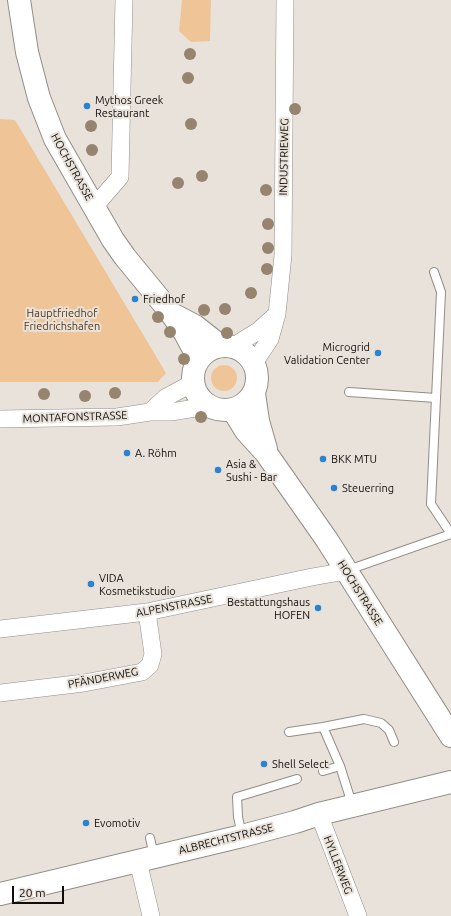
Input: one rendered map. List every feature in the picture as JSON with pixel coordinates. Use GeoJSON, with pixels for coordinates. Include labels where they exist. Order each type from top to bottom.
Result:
{"type":"FeatureCollection","features":[{"type":"Feature","properties":{"kind":"main road","name":"HOCHSTRASSE"},"geometry":{"type":"LineString","coordinates":[[19,0],[27,52],[39,98],[55,139],[113,240],[125,257],[172,313],[185,333],[198,359]]}},
{"type":"Feature","properties":{"kind":"main road","name":"HOCHSTRASSE"},"geometry":{"type":"LineString","coordinates":[[172,313],[226,346]]}},
{"type":"Feature","properties":{"kind":"main road"},"geometry":{"type":"LineString","coordinates":[[226,346],[249,355],[254,363],[258,379],[254,393],[245,404],[234,410],[220,410],[208,406],[199,398],[193,387],[192,376],[198,359],[206,351],[226,346]]}},
{"type":"Feature","properties":{"kind":"main road","name":"HOCHSTRASSE"},"geometry":{"type":"LineString","coordinates":[[254,393],[258,421],[266,453]]}},
{"type":"Feature","properties":{"kind":"main road","name":"HOCHSTRASSE"},"geometry":{"type":"LineString","coordinates":[[234,410],[246,431],[266,453],[327,540],[451,736]]}},
{"type":"Feature","properties":{"kind":"main road","name":"ALBRECHTSTRASSE"},"geometry":{"type":"LineString","coordinates":[[0,894],[147,852],[242,836],[352,805],[451,782]]}},
{"type":"Feature","properties":{"kind":"street"},"geometry":{"type":"LineString","coordinates":[[94,207],[120,177],[124,0]]}},
{"type":"Feature","properties":{"kind":"street","name":"INDUSTRIEWEG"},"geometry":{"type":"LineString","coordinates":[[254,363],[270,339],[277,314],[283,255],[286,0]]}},
{"type":"Feature","properties":{"kind":"street"},"geometry":{"type":"LineString","coordinates":[[226,346],[258,331],[277,314]]}},
{"type":"Feature","properties":{"kind":"street"},"geometry":{"type":"LineString","coordinates":[[150,412],[165,398],[193,381]]}},
{"type":"Feature","properties":{"kind":"street","name":"MONTAFONSTRASSE"},"geometry":{"type":"LineString","coordinates":[[0,419],[117,417],[150,412],[171,412],[208,406]]}},
{"type":"Feature","properties":{"kind":"street","name":"ALPENSTRASSE"},"geometry":{"type":"LineString","coordinates":[[0,629],[147,612],[346,571]]}},
{"type":"Feature","properties":{"kind":"street","name":"PFÄNDERWEG"},"geometry":{"type":"LineString","coordinates":[[0,693],[84,683],[142,672],[150,665],[153,654],[147,612]]}},
{"type":"Feature","properties":{"kind":"street","name":"HYLLERWEG"},"geometry":{"type":"LineString","coordinates":[[319,814],[358,916]]}},
{"type":"Feature","properties":{"kind":"street"},"geometry":{"type":"LineString","coordinates":[[147,852],[151,916]]}},
{"type":"Feature","properties":{"kind":"lane"},"geometry":{"type":"LineString","coordinates":[[346,571],[451,534],[431,504],[441,292],[434,272]]}},
{"type":"Feature","properties":{"kind":"lane"},"geometry":{"type":"LineString","coordinates":[[349,392],[436,398]]}},
{"type":"Feature","properties":{"kind":"lane"},"geometry":{"type":"LineString","coordinates":[[289,732],[323,728],[364,719],[381,723],[389,730],[394,742]]}},
{"type":"Feature","properties":{"kind":"lane"},"geometry":{"type":"LineString","coordinates":[[323,728],[340,766],[352,805]]}},
{"type":"Feature","properties":{"kind":"lane"},"geometry":{"type":"LineString","coordinates":[[323,771],[340,766]]}},
{"type":"Feature","properties":{"kind":"lane"},"geometry":{"type":"LineString","coordinates":[[242,836],[238,817],[237,797],[297,779]]}},
{"type":"Feature","properties":{"kind":"green space"},"geometry":{"type":"Polygon","coordinates":[[[182,0],[211,0],[210,41],[191,42],[179,31],[182,0]]]}},
{"type":"Feature","properties":{"kind":"green space","name":"Hauptfriedhof Friedrichshafen"},"geometry":{"type":"Polygon","coordinates":[[[0,119],[15,120],[166,373],[158,382],[0,382],[0,119]]]}},
{"type":"Feature","properties":{"kind":"green space"},"geometry":{"type":"Polygon","coordinates":[[[224,365],[233,369],[237,378],[233,387],[224,391],[215,387],[211,378],[215,369],[224,365]]]}},
{"type":"Feature","properties":{"kind":"place","name":"Mythos Greek Restaurant"},"geometry":{"type":"Point","coordinates":[87,106]}},
{"type":"Feature","properties":{"kind":"place","name":"Friedhof"},"geometry":{"type":"Point","coordinates":[135,299]}},
{"type":"Feature","properties":{"kind":"place","name":"Microgrid Validation Center"},"geometry":{"type":"Point","coordinates":[378,353]}},
{"type":"Feature","properties":{"kind":"place","name":"A. Röhm"},"geometry":{"type":"Point","coordinates":[127,453]}},
{"type":"Feature","properties":{"kind":"place","name":"BKK MTU"},"geometry":{"type":"Point","coordinates":[323,459]}},
{"type":"Feature","properties":{"kind":"place","name":"Asia & Sushi - Bar"},"geometry":{"type":"Point","coordinates":[218,470]}},
{"type":"Feature","properties":{"kind":"place","name":"Steuerring"},"geometry":{"type":"Point","coordinates":[334,488]}},
{"type":"Feature","properties":{"kind":"place","name":"VIDA Kosmetikstudio"},"geometry":{"type":"Point","coordinates":[91,584]}},
{"type":"Feature","properties":{"kind":"place","name":"Bestattungshaus HOFEN"},"geometry":{"type":"Point","coordinates":[318,608]}},
{"type":"Feature","properties":{"kind":"place","name":"Shell Select"},"geometry":{"type":"Point","coordinates":[264,764]}},
{"type":"Feature","properties":{"kind":"place","name":"Evomotiv"},"geometry":{"type":"Point","coordinates":[86,823]}}]}
